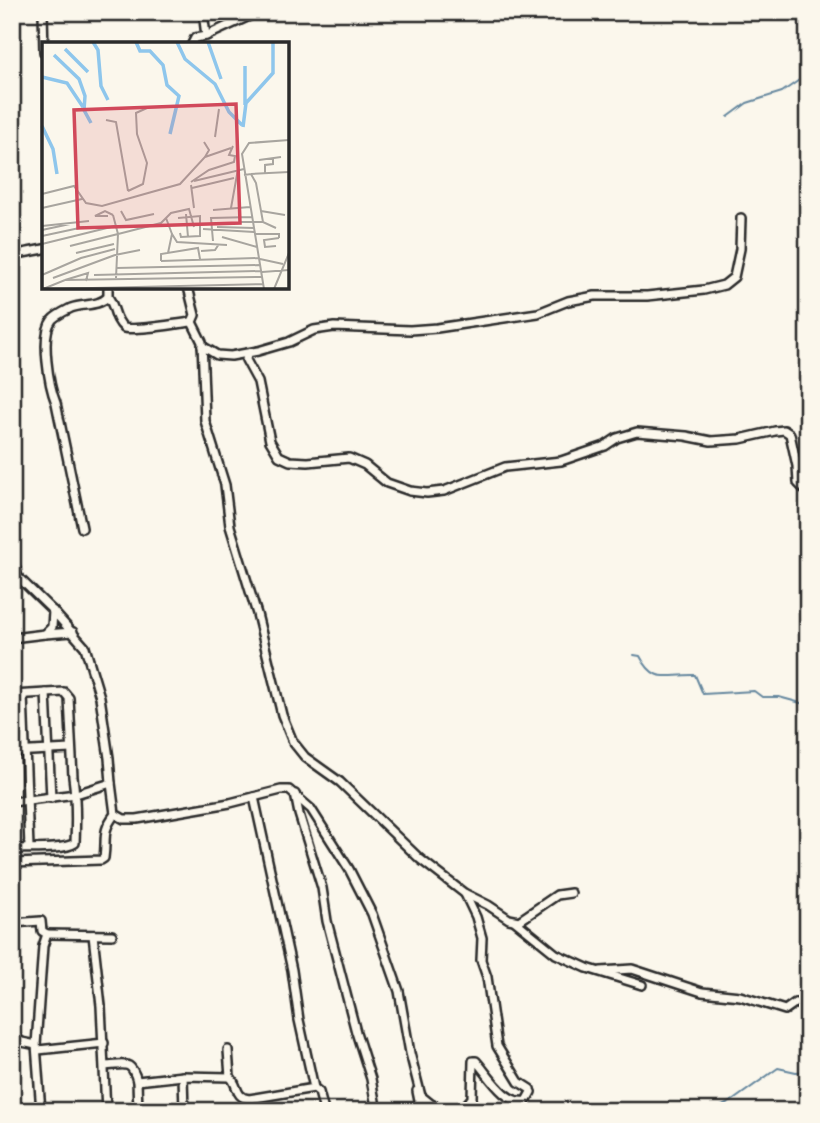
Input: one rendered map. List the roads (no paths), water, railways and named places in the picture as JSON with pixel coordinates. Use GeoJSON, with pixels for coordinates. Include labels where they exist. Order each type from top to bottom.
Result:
{"type":"FeatureCollection","features":[{"type":"Feature","properties":{"kind":"street"},"geometry":{"type":"LineString","coordinates":[[43,12],[44,42]]}},
{"type":"Feature","properties":{"kind":"street"},"geometry":{"type":"LineString","coordinates":[[203,12],[206,36]]}},
{"type":"Feature","properties":{"kind":"street"},"geometry":{"type":"LineString","coordinates":[[193,42],[195,38],[206,36],[258,12]]}},
{"type":"Feature","properties":{"kind":"street"},"geometry":{"type":"LineString","coordinates":[[202,346],[217,355],[247,354],[324,328],[437,328],[538,313],[562,303],[595,296],[667,295],[724,285],[734,277],[738,264],[741,218]]}},
{"type":"Feature","properties":{"kind":"street"},"geometry":{"type":"LineString","coordinates":[[12,255],[42,249]]}},
{"type":"Feature","properties":{"kind":"street"},"geometry":{"type":"LineString","coordinates":[[82,527],[56,403],[50,388],[47,331],[52,319],[63,313],[76,307],[101,303],[107,297],[108,289]]}},
{"type":"Feature","properties":{"kind":"street"},"geometry":{"type":"LineString","coordinates":[[188,289],[195,315],[192,322],[202,342],[205,421],[225,485],[230,526],[257,614],[268,665],[282,715],[293,742],[304,757],[340,782],[421,859],[464,893],[515,921],[556,954],[587,968],[642,985]]}},
{"type":"Feature","properties":{"kind":"street"},"geometry":{"type":"LineString","coordinates":[[107,297],[116,321],[126,329],[192,322]]}},
{"type":"Feature","properties":{"kind":"street"},"geometry":{"type":"LineString","coordinates":[[247,354],[246,359],[258,382],[271,441],[279,456],[290,461],[308,462],[349,458],[359,461],[380,480],[398,489],[427,493],[444,491],[505,467],[561,461],[637,432],[710,441],[740,439],[784,430],[790,434],[798,483],[808,493]]}},
{"type":"Feature","properties":{"kind":"street"},"geometry":{"type":"LineString","coordinates":[[12,555],[18,577],[54,611],[86,647],[93,667],[108,747],[115,814],[105,830],[106,846],[104,858],[101,860],[12,863]]}},
{"type":"Feature","properties":{"kind":"street"},"geometry":{"type":"LineString","coordinates":[[45,634],[52,627],[54,611]]}},
{"type":"Feature","properties":{"kind":"street"},"geometry":{"type":"LineString","coordinates":[[12,638],[73,632]]}},
{"type":"Feature","properties":{"kind":"street"},"geometry":{"type":"LineString","coordinates":[[12,695],[64,692],[69,698],[76,794],[75,843],[58,848],[12,849]]}},
{"type":"Feature","properties":{"kind":"street"},"geometry":{"type":"LineString","coordinates":[[46,693],[51,798]]}},
{"type":"Feature","properties":{"kind":"street"},"geometry":{"type":"LineString","coordinates":[[23,695],[29,847]]}},
{"type":"Feature","properties":{"kind":"street"},"geometry":{"type":"LineString","coordinates":[[12,752],[71,749]]}},
{"type":"Feature","properties":{"kind":"street"},"geometry":{"type":"LineString","coordinates":[[12,802],[76,794],[111,783]]}},
{"type":"Feature","properties":{"kind":"street"},"geometry":{"type":"LineString","coordinates":[[115,814],[124,819],[137,819],[287,789],[312,809],[349,869],[376,921],[399,1005],[421,1111]]}},
{"type":"Feature","properties":{"kind":"street"},"geometry":{"type":"LineString","coordinates":[[295,794],[322,888],[327,921],[356,1032],[371,1079],[374,1111]]}},
{"type":"Feature","properties":{"kind":"street"},"geometry":{"type":"LineString","coordinates":[[254,797],[292,970],[299,1020],[314,1088],[319,1093],[324,1111]]}},
{"type":"Feature","properties":{"kind":"street"},"geometry":{"type":"LineString","coordinates":[[383,947],[399,992],[421,1096],[444,1109],[465,1106],[472,1098],[473,1060],[507,1096],[526,1101],[531,1090],[519,1082],[498,1046],[487,977],[481,960],[482,938],[476,917],[464,893]]}},
{"type":"Feature","properties":{"kind":"street"},"geometry":{"type":"LineString","coordinates":[[515,921],[557,895],[571,893]]}},
{"type":"Feature","properties":{"kind":"street"},"geometry":{"type":"LineString","coordinates":[[12,923],[41,921],[42,931],[47,934],[112,935]]}},
{"type":"Feature","properties":{"kind":"street"},"geometry":{"type":"LineString","coordinates":[[40,1111],[37,1048],[43,947],[47,934]]}},
{"type":"Feature","properties":{"kind":"street"},"geometry":{"type":"LineString","coordinates":[[93,935],[104,1043],[106,1111]]}},
{"type":"Feature","properties":{"kind":"street"},"geometry":{"type":"LineString","coordinates":[[601,971],[632,970],[702,992],[740,996],[785,1010],[795,1003]]}},
{"type":"Feature","properties":{"kind":"street"},"geometry":{"type":"LineString","coordinates":[[12,1035],[37,1048],[104,1043]]}},
{"type":"Feature","properties":{"kind":"street"},"geometry":{"type":"LineString","coordinates":[[228,1050],[230,1077],[234,1081],[237,1094],[249,1099],[314,1088]]}},
{"type":"Feature","properties":{"kind":"street"},"geometry":{"type":"LineString","coordinates":[[104,1066],[130,1065],[134,1068],[138,1111]]}},
{"type":"Feature","properties":{"kind":"street"},"geometry":{"type":"LineString","coordinates":[[137,1081],[183,1076],[230,1077]]}},
{"type":"Feature","properties":{"kind":"street"},"geometry":{"type":"LineString","coordinates":[[183,1076],[184,1111]]}},
{"type":"Feature","properties":{"kind":"waterway"},"geometry":{"type":"LineString","coordinates":[[728,117],[747,103],[782,92],[808,74]]}},
{"type":"Feature","properties":{"kind":"waterway"},"geometry":{"type":"LineString","coordinates":[[634,655],[640,656],[651,671],[662,676],[695,675],[703,694],[754,691],[762,697],[779,697],[808,705]]}},
{"type":"Feature","properties":{"kind":"waterway"},"geometry":{"type":"LineString","coordinates":[[713,1111],[732,1101],[778,1068],[796,1072],[808,1071]]}}]}
